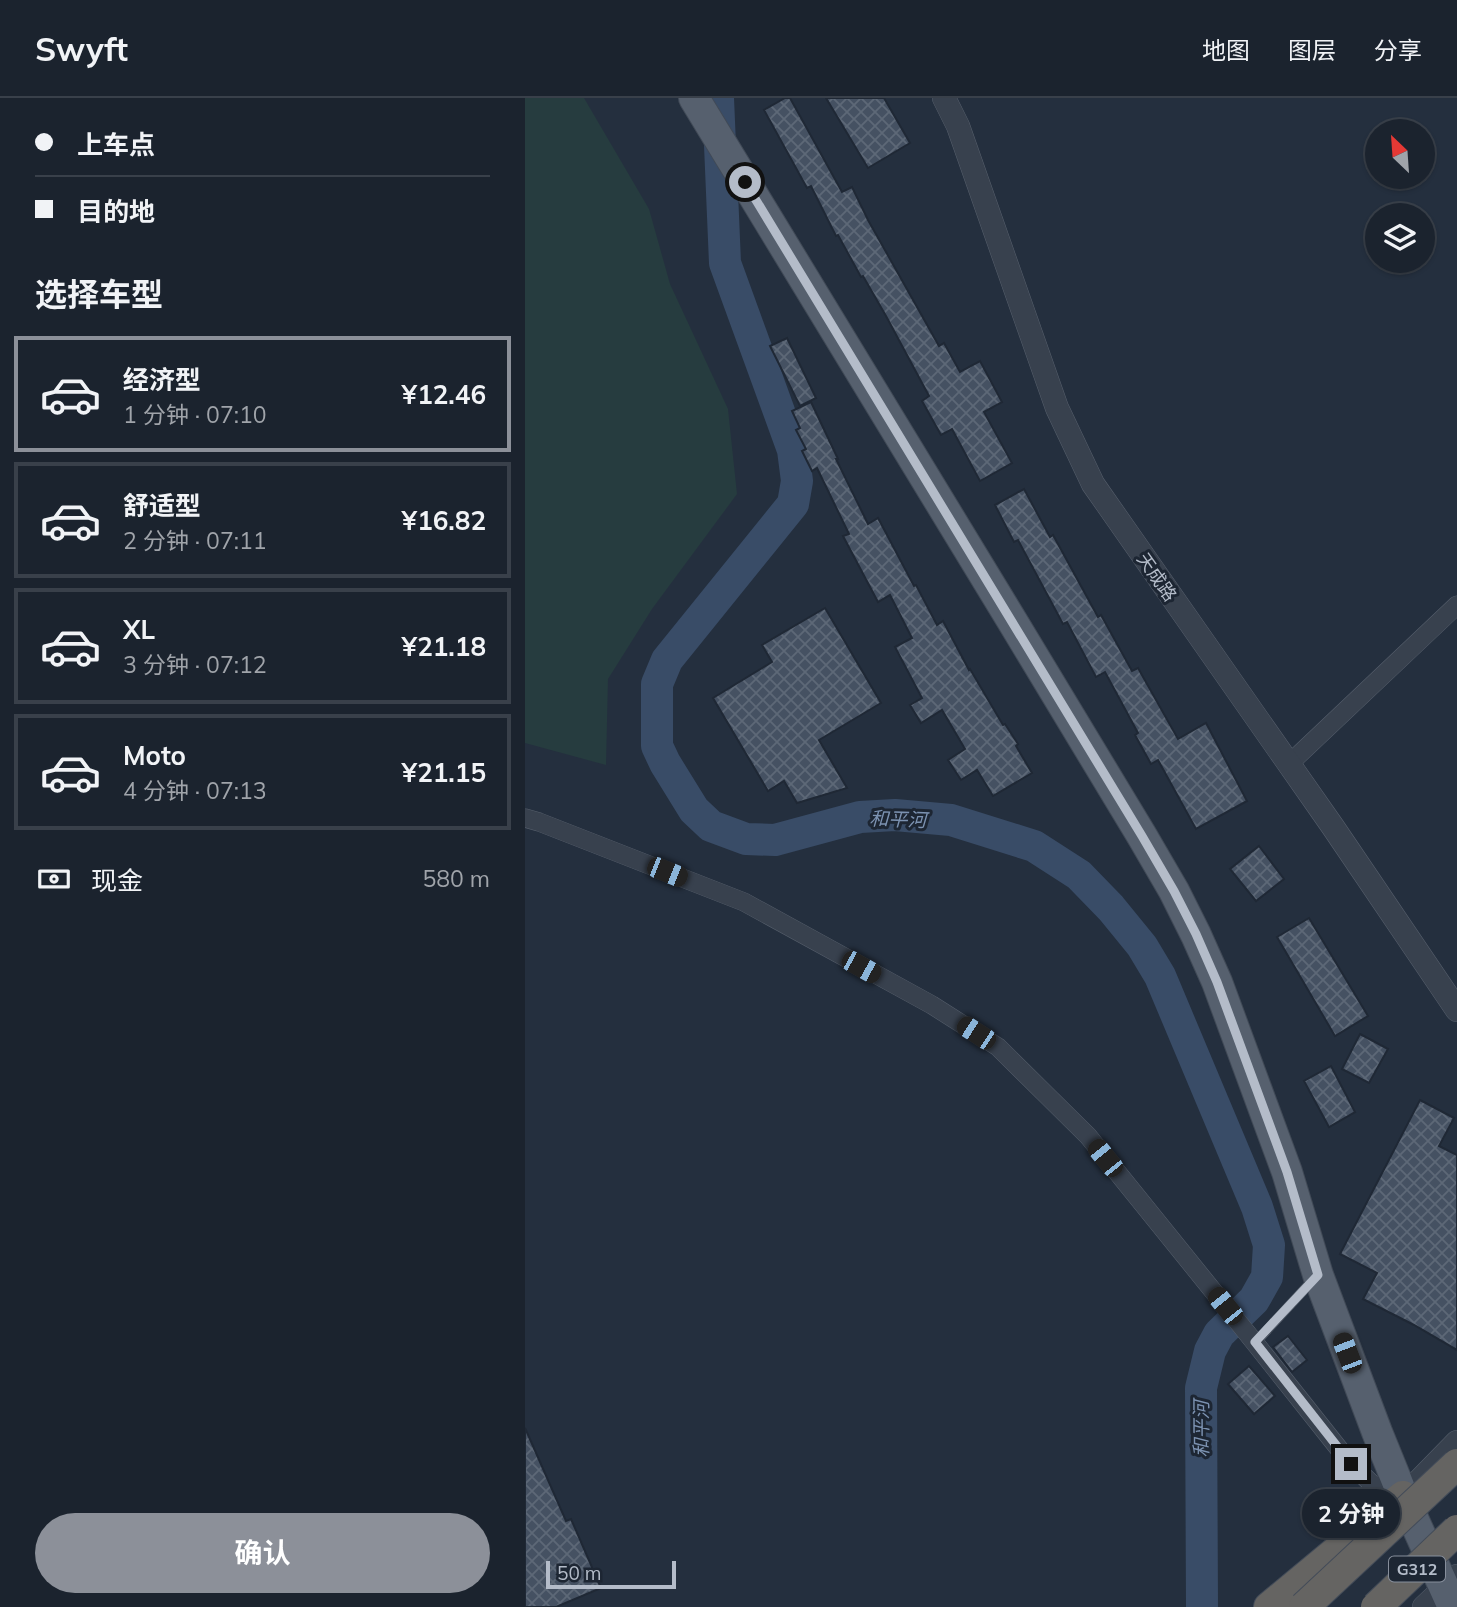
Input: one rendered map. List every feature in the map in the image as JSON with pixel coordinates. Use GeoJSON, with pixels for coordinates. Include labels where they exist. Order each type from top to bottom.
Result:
{"type":"FeatureCollection","features":[{"type":"Feature","properties":{"kind":"highway","name":"G312"},"geometry":{"type":"LineString","coordinates":[[1304,1607],[1457,1464]]}},
{"type":"Feature","properties":{"kind":"highway"},"geometry":{"type":"LineString","coordinates":[[1269,1607],[1403,1496]]}},
{"type":"Feature","properties":{"kind":"highway","name":"G312"},"geometry":{"type":"LineString","coordinates":[[1376,1607],[1457,1530]]}},
{"type":"Feature","properties":{"kind":"main road"},"geometry":{"type":"LineString","coordinates":[[694,98],[1014,624],[1174,891],[1196,934],[1217,982],[1287,1172],[1318,1275],[1377,1432],[1445,1595]]}},
{"type":"Feature","properties":{"kind":"main road"},"geometry":{"type":"LineString","coordinates":[[1403,1496],[1457,1536]]}},
{"type":"Feature","properties":{"kind":"street","name":"天成路"},"geometry":{"type":"LineString","coordinates":[[944,98],[958,126],[1057,408],[1093,484],[1457,1010]]}},
{"type":"Feature","properties":{"kind":"street"},"geometry":{"type":"LineString","coordinates":[[1289,764],[1457,606]]}},
{"type":"Feature","properties":{"kind":"street"},"geometry":{"type":"LineString","coordinates":[[525,818],[539,821],[744,902],[932,1005],[998,1047],[1088,1136],[1351,1464],[1372,1483],[1403,1496]]}},
{"type":"Feature","properties":{"kind":"street"},"geometry":{"type":"LineString","coordinates":[[1284,1607],[1457,1442]]}},
{"type":"Feature","properties":{"kind":"lane"},"geometry":{"type":"LineString","coordinates":[[1250,1336],[1318,1275]]}},
{"type":"Feature","properties":{"kind":"green space"},"geometry":{"type":"Polygon","coordinates":[[[525,98],[584,98],[649,209],[670,284],[728,409],[737,494],[652,609],[608,679],[606,765],[525,743],[525,98]]]}},
{"type":"Feature","properties":{"kind":"building"},"geometry":{"type":"Polygon","coordinates":[[[790,98],[842,192],[852,187],[939,346],[944,343],[960,372],[980,361],[1002,402],[984,412],[1012,463],[980,481],[952,429],[941,435],[922,401],[929,396],[886,316],[838,235],[836,236],[811,186],[807,188],[764,110],[790,98]]]}},
{"type":"Feature","properties":{"kind":"building"},"geometry":{"type":"Polygon","coordinates":[[[826,98],[884,98],[910,143],[868,168],[826,98]]]}},
{"type":"Feature","properties":{"kind":"building"},"geometry":{"type":"Polygon","coordinates":[[[787,338],[816,398],[800,406],[770,346],[787,338]]]}},
{"type":"Feature","properties":{"kind":"building"},"geometry":{"type":"Polygon","coordinates":[[[811,402],[868,524],[878,518],[937,625],[943,621],[969,670],[1018,744],[1016,746],[1032,773],[993,796],[977,770],[961,780],[948,760],[965,749],[942,710],[921,723],[910,705],[922,698],[895,647],[912,638],[890,595],[878,602],[843,536],[849,534],[817,468],[812,471],[802,451],[806,449],[796,430],[800,428],[792,411],[811,402]]]}},
{"type":"Feature","properties":{"kind":"building"},"geometry":{"type":"Polygon","coordinates":[[[1024,489],[1098,617],[1101,615],[1132,671],[1138,668],[1178,739],[1206,723],[1247,801],[1196,829],[1158,760],[1151,764],[1135,735],[1138,733],[1105,672],[1096,677],[1067,622],[1063,624],[1018,540],[1014,542],[995,505],[1024,489]]]}},
{"type":"Feature","properties":{"kind":"building"},"geometry":{"type":"Polygon","coordinates":[[[825,608],[881,703],[819,740],[847,788],[797,803],[784,781],[768,791],[713,698],[772,662],[762,645],[825,608]]]}},
{"type":"Feature","properties":{"kind":"building"},"geometry":{"type":"Polygon","coordinates":[[[1259,846],[1284,879],[1256,901],[1230,869],[1259,846]]]}},
{"type":"Feature","properties":{"kind":"building"},"geometry":{"type":"Polygon","coordinates":[[[1309,918],[1368,1016],[1335,1036],[1277,937],[1309,918]]]}},
{"type":"Feature","properties":{"kind":"building"},"geometry":{"type":"Polygon","coordinates":[[[1360,1034],[1388,1049],[1369,1083],[1342,1069],[1360,1034]]]}},
{"type":"Feature","properties":{"kind":"building"},"geometry":{"type":"Polygon","coordinates":[[[1331,1066],[1355,1112],[1329,1127],[1304,1081],[1331,1066]]]}},
{"type":"Feature","properties":{"kind":"building"},"geometry":{"type":"Polygon","coordinates":[[[1420,1100],[1454,1118],[1439,1146],[1457,1155],[1457,1350],[1363,1299],[1377,1273],[1340,1254],[1420,1100]]]}},
{"type":"Feature","properties":{"kind":"building"},"geometry":{"type":"Polygon","coordinates":[[[1288,1336],[1307,1360],[1292,1372],[1273,1347],[1288,1336]]]}},
{"type":"Feature","properties":{"kind":"building"},"geometry":{"type":"Polygon","coordinates":[[[1249,1366],[1275,1396],[1254,1414],[1228,1384],[1249,1366]]]}},
{"type":"Feature","properties":{"kind":"building"},"geometry":{"type":"Polygon","coordinates":[[[525,1428],[566,1521],[571,1519],[601,1588],[556,1607],[525,1607],[525,1428]]]}},
{"type":"Feature","properties":{"kind":"waterway","name":"和平河"},"geometry":{"type":"LineString","coordinates":[[718,98],[725,263],[793,450],[797,481],[793,504],[667,660],[657,684],[657,746],[694,810],[711,826],[746,839],[775,840],[860,817],[895,815],[951,820],[1034,846],[1079,875],[1142,946],[1160,976],[1257,1207],[1269,1245],[1267,1277],[1254,1300],[1219,1334],[1210,1351],[1201,1388],[1202,1607]]}},
{"type":"Feature","properties":{"kind":"route"},"geometry":{"type":"LineString","coordinates":[[745,182],[1142,836],[1196,934],[1217,982],[1287,1172],[1318,1275],[1255,1342],[1351,1464]]}}]}
